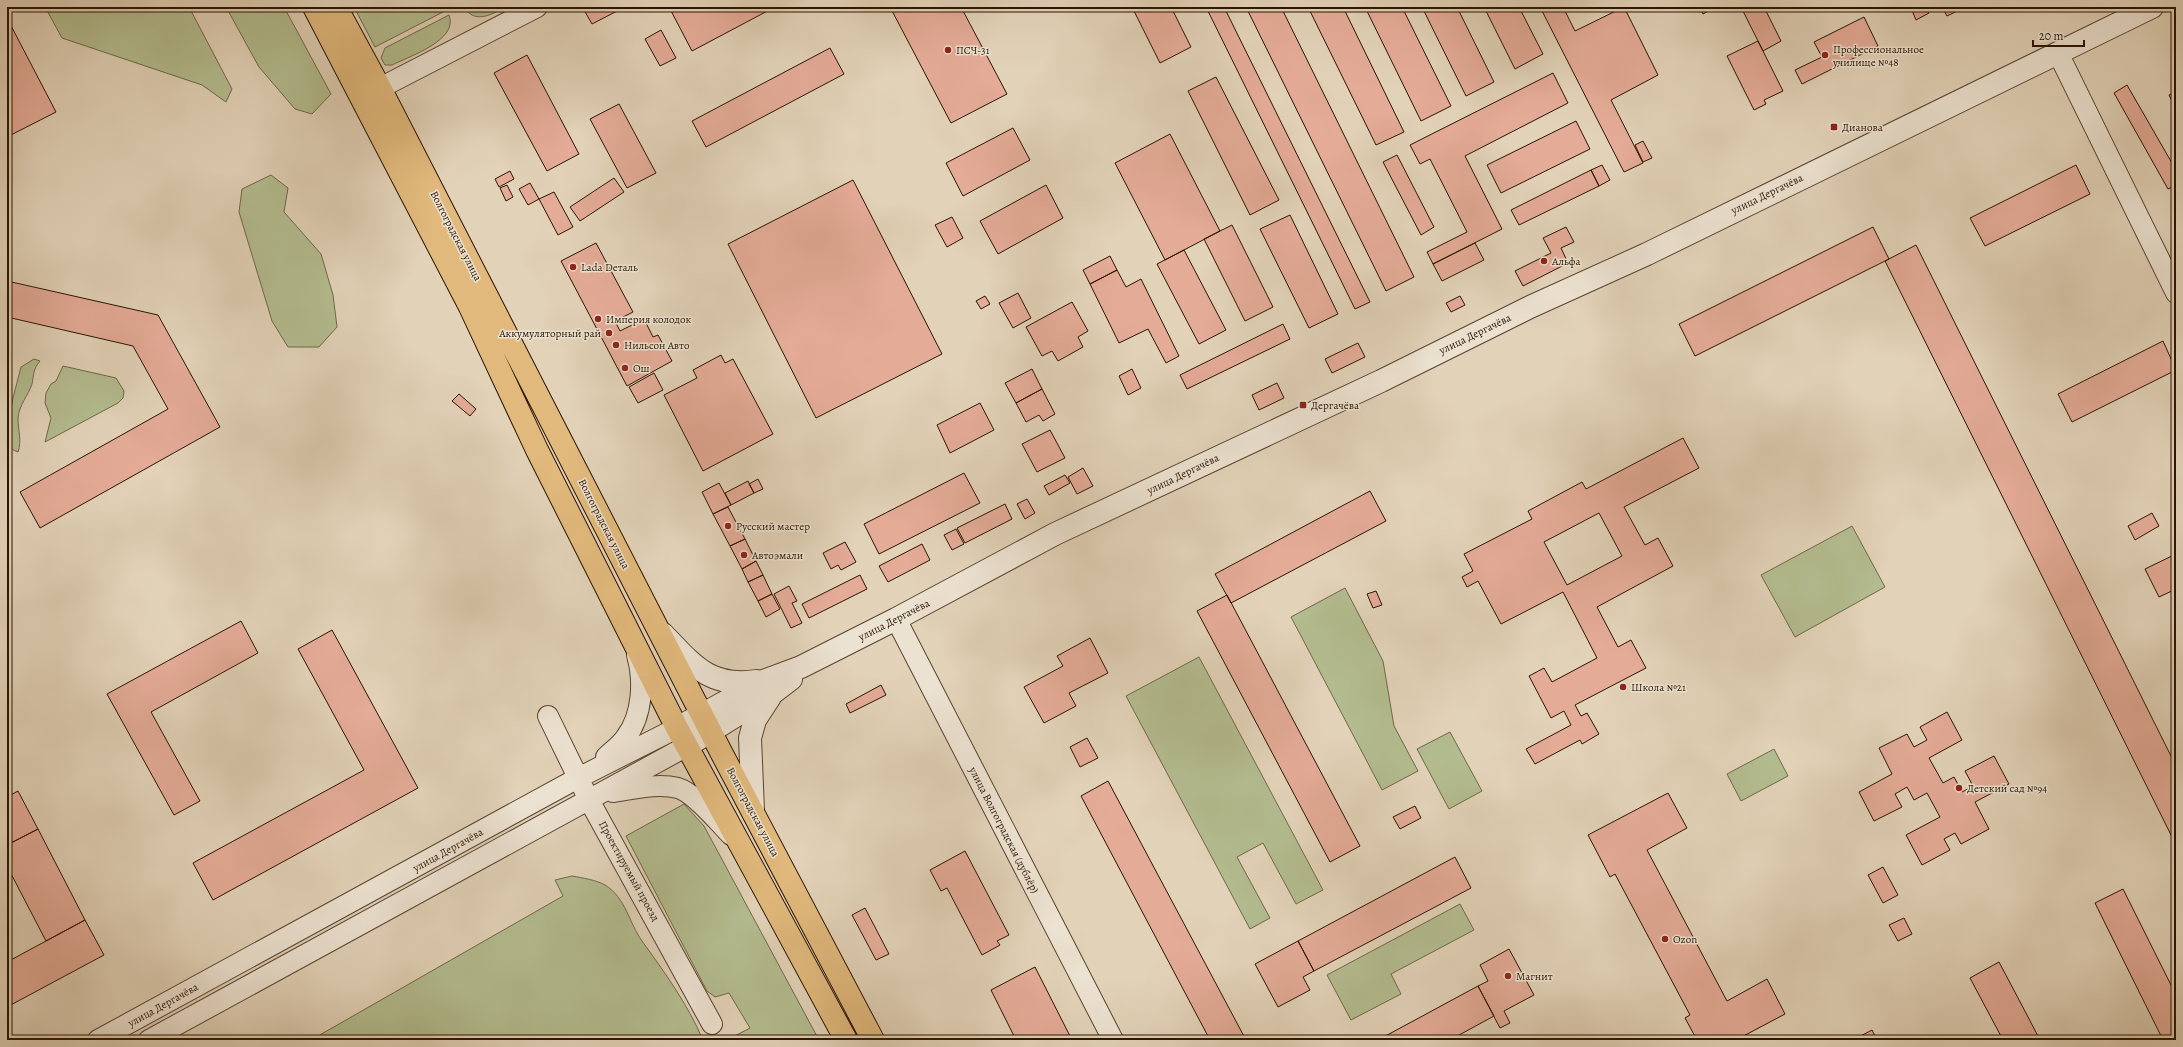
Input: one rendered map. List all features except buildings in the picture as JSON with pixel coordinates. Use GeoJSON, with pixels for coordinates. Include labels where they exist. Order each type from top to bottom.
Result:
{"type":"FeatureCollection","features":[{"type":"Feature","properties":{"kind":"main road","name":"Волгоградская улица"},"geometry":{"type":"LineString","coordinates":[[314,7],[470,307],[537,450],[682,737],[846,1040]]}},
{"type":"Feature","properties":{"kind":"main road","name":"Волгоградская улица"},"geometry":{"type":"LineString","coordinates":[[336,7],[380,88],[706,723],[873,1040]]}},
{"type":"Feature","properties":{"kind":"street"},"geometry":{"type":"LineString","coordinates":[[380,88],[537,7]]}},
{"type":"Feature","properties":{"kind":"street","name":"улица Дергачёва"},"geometry":{"type":"LineString","coordinates":[[149,1040],[596,797],[682,737],[801,667],[896,619],[1056,534],[1381,381],[1530,307],[1647,254],[2152,7]]}},
{"type":"Feature","properties":{"kind":"street"},"geometry":{"type":"LineString","coordinates":[[2058,53],[2176,293]]}},
{"type":"Feature","properties":{"kind":"street","name":"улица Волгоградская (дублёр)"},"geometry":{"type":"LineString","coordinates":[[896,619],[1113,1040]]}},
{"type":"Feature","properties":{"kind":"street"},"geometry":{"type":"LineString","coordinates":[[657,627],[689,661],[712,677],[724,682],[770,686],[755,720],[750,738],[753,810]]}},
{"type":"Feature","properties":{"kind":"street"},"geometry":{"type":"LineString","coordinates":[[584,775],[627,737],[634,721],[641,682],[640,667],[631,634]]}},
{"type":"Feature","properties":{"kind":"street","name":"Проектируемый проезд"},"geometry":{"type":"LineString","coordinates":[[548,716],[596,797],[712,1024]]}},
{"type":"Feature","properties":{"kind":"street","name":"улица Дергачёва"},"geometry":{"type":"LineString","coordinates":[[98,1040],[584,775],[682,737]]}},
{"type":"Feature","properties":{"kind":"street"},"geometry":{"type":"LineString","coordinates":[[596,797],[649,787],[679,788],[698,801],[741,844]]}},
{"type":"Feature","properties":{"kind":"green space"},"geometry":{"type":"Polygon","coordinates":[[[45,7],[189,7],[232,89],[226,102],[202,85],[62,38],[45,7]]]}},
{"type":"Feature","properties":{"kind":"green space"},"geometry":{"type":"Polygon","coordinates":[[[226,7],[284,7],[331,94],[312,114],[295,109],[259,67],[226,7]]]}},
{"type":"Feature","properties":{"kind":"green space"},"geometry":{"type":"Polygon","coordinates":[[[354,7],[440,7],[443,12],[375,47],[354,7]]]}},
{"type":"Feature","properties":{"kind":"green space"},"geometry":{"type":"Polygon","coordinates":[[[464,7],[506,7],[489,15],[478,17],[473,16],[464,7]]]}},
{"type":"Feature","properties":{"kind":"green space"},"geometry":{"type":"Polygon","coordinates":[[[449,15],[450,24],[447,32],[440,39],[421,52],[392,65],[385,65],[381,58],[385,48],[449,15]]]}},
{"type":"Feature","properties":{"kind":"green space"},"geometry":{"type":"Polygon","coordinates":[[[271,175],[288,188],[284,212],[321,254],[333,295],[337,327],[319,347],[288,347],[272,321],[239,212],[242,189],[271,175]]]}},
{"type":"Feature","properties":{"kind":"green space"},"geometry":{"type":"Polygon","coordinates":[[[34,359],[40,361],[35,369],[32,384],[19,413],[20,443],[18,452],[13,450],[7,442],[7,426],[21,367],[34,359]]]}},
{"type":"Feature","properties":{"kind":"green space"},"geometry":{"type":"Polygon","coordinates":[[[63,366],[116,378],[124,391],[123,398],[118,403],[45,442],[51,418],[45,403],[46,393],[51,384],[56,381],[63,366]]]}},
{"type":"Feature","properties":{"kind":"green space"},"geometry":{"type":"Polygon","coordinates":[[[1852,526],[1885,587],[1795,637],[1761,575],[1852,526]]]}},
{"type":"Feature","properties":{"kind":"green space"},"geometry":{"type":"Polygon","coordinates":[[[1345,588],[1383,661],[1394,726],[1418,771],[1382,790],[1291,617],[1345,588]]]}},
{"type":"Feature","properties":{"kind":"green space"},"geometry":{"type":"Polygon","coordinates":[[[1199,657],[1323,890],[1296,904],[1263,843],[1237,857],[1270,918],[1250,929],[1126,696],[1199,657]]]}},
{"type":"Feature","properties":{"kind":"green space"},"geometry":{"type":"Polygon","coordinates":[[[1450,732],[1482,791],[1449,809],[1417,749],[1450,732]]]}},
{"type":"Feature","properties":{"kind":"green space"},"geometry":{"type":"Polygon","coordinates":[[[1774,749],[1788,776],[1741,801],[1727,774],[1774,749]]]}},
{"type":"Feature","properties":{"kind":"green space"},"geometry":{"type":"Polygon","coordinates":[[[684,804],[704,826],[819,1040],[727,1040],[750,1028],[729,993],[715,997],[707,991],[626,836],[684,804]]]}},
{"type":"Feature","properties":{"kind":"green space"},"geometry":{"type":"Polygon","coordinates":[[[572,876],[601,883],[612,890],[618,897],[642,941],[683,1001],[703,1040],[311,1040],[563,896],[555,880],[572,876]]]}},
{"type":"Feature","properties":{"kind":"green space"},"geometry":{"type":"Polygon","coordinates":[[[1460,904],[1474,930],[1391,974],[1401,994],[1351,1020],[1327,975],[1460,904]]]}},
{"type":"Feature","properties":{"kind":"place","name":"ПСЧ-31"},"geometry":{"type":"Point","coordinates":[948,50]}},
{"type":"Feature","properties":{"kind":"place","name":"Профессиональное училище №48"},"geometry":{"type":"Point","coordinates":[1825,55]}},
{"type":"Feature","properties":{"kind":"place","name":"Дианова"},"geometry":{"type":"Point","coordinates":[1834,127]}},
{"type":"Feature","properties":{"kind":"place","name":"Альфа"},"geometry":{"type":"Point","coordinates":[1544,261]}},
{"type":"Feature","properties":{"kind":"place","name":"Lada Dеталь"},"geometry":{"type":"Point","coordinates":[573,267]}},
{"type":"Feature","properties":{"kind":"place","name":"Империя колодок"},"geometry":{"type":"Point","coordinates":[598,319]}},
{"type":"Feature","properties":{"kind":"place","name":"Аккумуляторный рай"},"geometry":{"type":"Point","coordinates":[609,333]}},
{"type":"Feature","properties":{"kind":"place","name":"Нильсон Авто"},"geometry":{"type":"Point","coordinates":[616,345]}},
{"type":"Feature","properties":{"kind":"place","name":"Ош"},"geometry":{"type":"Point","coordinates":[625,368]}},
{"type":"Feature","properties":{"kind":"place","name":"Дергачёва"},"geometry":{"type":"Point","coordinates":[1303,405]}},
{"type":"Feature","properties":{"kind":"place","name":"Русский мастер"},"geometry":{"type":"Point","coordinates":[728,526]}},
{"type":"Feature","properties":{"kind":"place","name":"Автоэмали"},"geometry":{"type":"Point","coordinates":[744,555]}},
{"type":"Feature","properties":{"kind":"place","name":"Школа №21"},"geometry":{"type":"Point","coordinates":[1623,687]}},
{"type":"Feature","properties":{"kind":"place","name":"Детский сад №94"},"geometry":{"type":"Point","coordinates":[1959,788]}},
{"type":"Feature","properties":{"kind":"place","name":"Ozon"},"geometry":{"type":"Point","coordinates":[1665,939]}},
{"type":"Feature","properties":{"kind":"place","name":"Магнит"},"geometry":{"type":"Point","coordinates":[1508,976]}}]}
